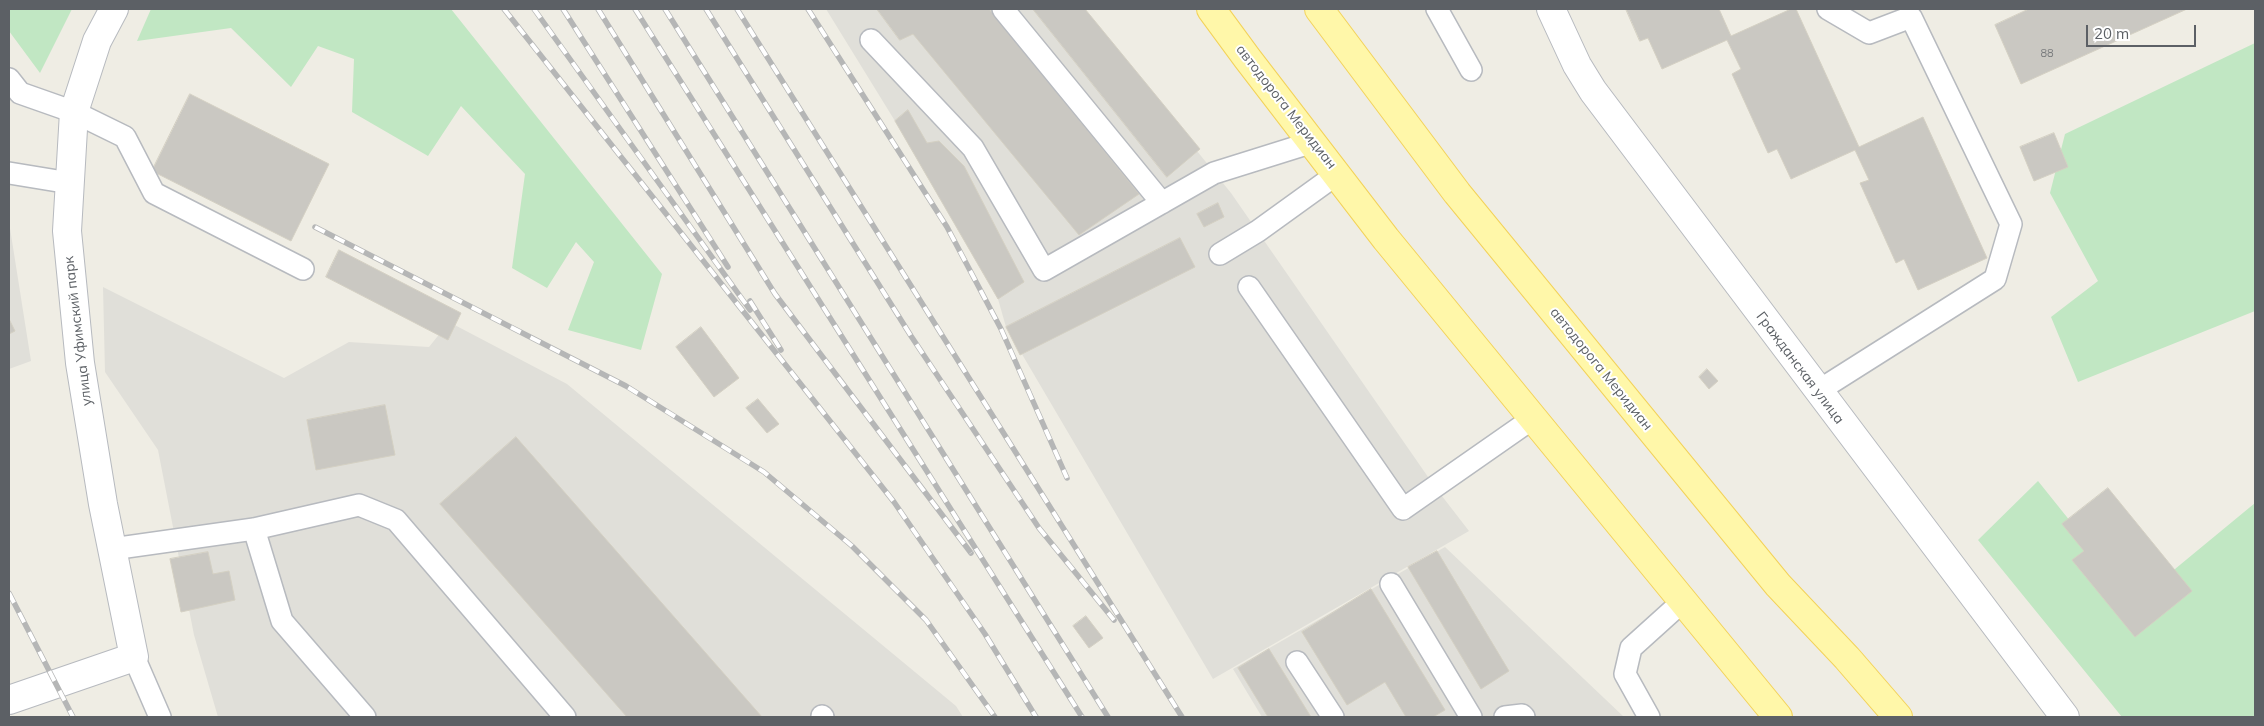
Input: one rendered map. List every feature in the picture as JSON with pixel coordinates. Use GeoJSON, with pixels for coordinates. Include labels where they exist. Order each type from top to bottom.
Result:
{"type":"FeatureCollection","features":[{"type":"Feature","properties":{"kind":"main road"},"geometry":{"type":"LineString","coordinates":[[1200,9],[1246,58]]}},
{"type":"Feature","properties":{"kind":"main road","name":"автодорога Меридиан"},"geometry":{"type":"LineString","coordinates":[[1211,9],[1246,58],[1313,142],[1386,239],[1778,717]]}},
{"type":"Feature","properties":{"kind":"main road","name":"автодорога Меридиан"},"geometry":{"type":"LineString","coordinates":[[1319,9],[1457,193],[1778,585],[1847,658],[1898,717]]}},
{"type":"Feature","properties":{"kind":"street","name":"улица Уфимский парк"},"geometry":{"type":"LineString","coordinates":[[114,9],[97,41],[74,112],[67,231],[80,363],[112,549],[134,657]]}},
{"type":"Feature","properties":{"kind":"street","name":"Гражданская улица"},"geometry":{"type":"LineString","coordinates":[[1550,9],[1577,65],[1593,91],[2065,717]]}},
{"type":"Feature","properties":{"kind":"street"},"geometry":{"type":"LineString","coordinates":[[9,700],[134,657]]}},
{"type":"Feature","properties":{"kind":"lane"},"geometry":{"type":"LineString","coordinates":[[1003,9],[1162,203]]}},
{"type":"Feature","properties":{"kind":"lane"},"geometry":{"type":"LineString","coordinates":[[1437,9],[1471,70]]}},
{"type":"Feature","properties":{"kind":"lane"},"geometry":{"type":"LineString","coordinates":[[1818,391],[1995,279],[2011,224],[1919,13],[1869,33],[1828,9]]}},
{"type":"Feature","properties":{"kind":"lane"},"geometry":{"type":"LineString","coordinates":[[871,40],[973,148],[1044,270],[1214,173],[1313,142]]}},
{"type":"Feature","properties":{"kind":"lane"},"geometry":{"type":"LineString","coordinates":[[9,79],[20,92],[74,112],[125,137],[154,193],[303,269]]}},
{"type":"Feature","properties":{"kind":"lane"},"geometry":{"type":"LineString","coordinates":[[9,173],[70,182]]}},
{"type":"Feature","properties":{"kind":"lane"},"geometry":{"type":"LineString","coordinates":[[1220,254],[1258,231],[1337,174]]}},
{"type":"Feature","properties":{"kind":"lane"},"geometry":{"type":"LineString","coordinates":[[1249,287],[1403,509],[1532,419]]}},
{"type":"Feature","properties":{"kind":"lane"},"geometry":{"type":"LineString","coordinates":[[112,549],[254,530],[359,505],[396,520],[565,717]]}},
{"type":"Feature","properties":{"kind":"lane"},"geometry":{"type":"LineString","coordinates":[[254,530],[282,621],[365,717]]}},
{"type":"Feature","properties":{"kind":"lane"},"geometry":{"type":"LineString","coordinates":[[1391,584],[1471,717]]}},
{"type":"Feature","properties":{"kind":"lane"},"geometry":{"type":"LineString","coordinates":[[1649,717],[1625,674],[1631,648],[1682,602]]}},
{"type":"Feature","properties":{"kind":"lane"},"geometry":{"type":"LineString","coordinates":[[134,657],[160,717]]}},
{"type":"Feature","properties":{"kind":"lane"},"geometry":{"type":"LineString","coordinates":[[1297,662],[1333,717]]}},
{"type":"Feature","properties":{"kind":"lane"},"geometry":{"type":"LineString","coordinates":[[1505,717],[1522,715],[1524,717]]}},
{"type":"Feature","properties":{"kind":"shaded area"},"geometry":{"type":"Polygon","coordinates":[[[826,9],[1082,9],[1231,193],[1435,487],[1469,531],[1213,679],[1006,327],[998,299],[895,121],[826,9]]]}},
{"type":"Feature","properties":{"kind":"shaded area"},"geometry":{"type":"Polygon","coordinates":[[[9,222],[31,361],[9,369],[9,222]]]}},
{"type":"Feature","properties":{"kind":"shaded area"},"geometry":{"type":"Polygon","coordinates":[[[103,287],[284,378],[349,342],[429,347],[449,322],[567,384],[956,706],[963,717],[218,717],[194,635],[158,450],[105,372],[103,287]]]}},
{"type":"Feature","properties":{"kind":"shaded area"},"geometry":{"type":"Polygon","coordinates":[[[1445,547],[1624,717],[1262,717],[1233,669],[1445,547]]]}},
{"type":"Feature","properties":{"kind":"green space"},"geometry":{"type":"Polygon","coordinates":[[[9,9],[72,9],[40,73],[9,31],[9,9]]]}},
{"type":"Feature","properties":{"kind":"green space"},"geometry":{"type":"Polygon","coordinates":[[[151,9],[451,9],[662,274],[641,350],[568,330],[594,262],[576,242],[547,288],[512,268],[525,174],[461,106],[428,156],[352,112],[354,59],[318,46],[291,87],[231,28],[137,41],[151,9]]]}},
{"type":"Feature","properties":{"kind":"green space"},"geometry":{"type":"Polygon","coordinates":[[[2255,43],[2255,311],[2078,382],[2051,317],[2098,281],[2050,193],[2065,134],[2255,43]]]}},
{"type":"Feature","properties":{"kind":"green space"},"geometry":{"type":"Polygon","coordinates":[[[2038,481],[2135,602],[2255,503],[2255,717],[2122,717],[1978,540],[2038,481]]]}},
{"type":"Feature","properties":{"kind":"building"},"geometry":{"type":"Polygon","coordinates":[[[877,9],[989,9],[1139,194],[1079,235],[913,34],[900,40],[877,9]]]}},
{"type":"Feature","properties":{"kind":"building"},"geometry":{"type":"Polygon","coordinates":[[[1033,9],[1085,9],[1200,149],[1167,177],[1033,9]]]}},
{"type":"Feature","properties":{"kind":"building"},"geometry":{"type":"Polygon","coordinates":[[[1626,9],[1719,9],[1731,36],[1791,9],[1796,9],[1859,147],[1923,117],[1987,258],[1918,290],[1904,259],[1896,263],[1860,183],[1869,180],[1855,150],[1791,179],[1777,149],[1768,153],[1732,74],[1741,69],[1727,40],[1662,69],[1648,38],[1640,41],[1626,9]]]}},
{"type":"Feature","properties":{"kind":"building"},"geometry":{"type":"Polygon","coordinates":[[[2029,9],[2187,9],[2021,84],[1995,25],[2029,9]]]}},
{"type":"Feature","properties":{"kind":"building"},"geometry":{"type":"Polygon","coordinates":[[[190,94],[329,164],[291,241],[152,171],[190,94]]]}},
{"type":"Feature","properties":{"kind":"building"},"geometry":{"type":"Polygon","coordinates":[[[908,110],[927,143],[939,141],[964,166],[1024,282],[998,299],[895,121],[908,110]]]}},
{"type":"Feature","properties":{"kind":"building"},"geometry":{"type":"Polygon","coordinates":[[[2054,133],[2068,167],[2034,181],[2020,147],[2054,133]]]}},
{"type":"Feature","properties":{"kind":"building"},"geometry":{"type":"Polygon","coordinates":[[[1218,203],[1224,217],[1204,227],[1197,214],[1218,203]]]}},
{"type":"Feature","properties":{"kind":"building"},"geometry":{"type":"Polygon","coordinates":[[[1180,238],[1195,267],[1020,355],[1006,327],[1180,238]]]}},
{"type":"Feature","properties":{"kind":"building"},"geometry":{"type":"Polygon","coordinates":[[[339,250],[461,313],[448,340],[326,277],[339,250]]]}},
{"type":"Feature","properties":{"kind":"building"},"geometry":{"type":"Polygon","coordinates":[[[9,319],[15,331],[9,334],[9,319]]]}},
{"type":"Feature","properties":{"kind":"building"},"geometry":{"type":"Polygon","coordinates":[[[701,327],[739,378],[714,397],[676,347],[701,327]]]}},
{"type":"Feature","properties":{"kind":"building"},"geometry":{"type":"Polygon","coordinates":[[[1707,369],[1718,381],[1709,389],[1699,377],[1707,369]]]}},
{"type":"Feature","properties":{"kind":"building"},"geometry":{"type":"Polygon","coordinates":[[[758,399],[779,424],[767,433],[746,408],[758,399]]]}},
{"type":"Feature","properties":{"kind":"building"},"geometry":{"type":"Polygon","coordinates":[[[385,405],[395,455],[316,470],[307,420],[385,405]]]}},
{"type":"Feature","properties":{"kind":"building"},"geometry":{"type":"Polygon","coordinates":[[[516,437],[762,717],[627,717],[440,504],[516,437]]]}},
{"type":"Feature","properties":{"kind":"building"},"geometry":{"type":"Polygon","coordinates":[[[2108,488],[2192,591],[2135,637],[2072,560],[2084,551],[2062,524],[2108,488]]]}},
{"type":"Feature","properties":{"kind":"building"},"geometry":{"type":"Polygon","coordinates":[[[1437,551],[1509,671],[1481,689],[1408,567],[1437,551]]]}},
{"type":"Feature","properties":{"kind":"building"},"geometry":{"type":"Polygon","coordinates":[[[208,552],[213,574],[229,571],[235,600],[181,612],[170,559],[208,552]]]}},
{"type":"Feature","properties":{"kind":"building"},"geometry":{"type":"Polygon","coordinates":[[[1371,589],[1445,710],[1433,717],[1406,717],[1385,682],[1347,705],[1302,632],[1371,589]]]}},
{"type":"Feature","properties":{"kind":"building"},"geometry":{"type":"Polygon","coordinates":[[[1086,616],[1103,638],[1089,648],[1073,626],[1086,616]]]}},
{"type":"Feature","properties":{"kind":"building"},"geometry":{"type":"Polygon","coordinates":[[[1269,649],[1311,717],[1268,717],[1238,668],[1269,649]]]}},
{"type":"Feature","properties":{"kind":"railway"},"geometry":{"type":"LineString","coordinates":[[504,9],[894,502],[985,634],[1036,717]]}},
{"type":"Feature","properties":{"kind":"railway"},"geometry":{"type":"LineString","coordinates":[[534,9],[750,310]]}},
{"type":"Feature","properties":{"kind":"railway"},"geometry":{"type":"LineString","coordinates":[[563,9],[728,267]]}},
{"type":"Feature","properties":{"kind":"railway"},"geometry":{"type":"LineString","coordinates":[[598,9],[775,294],[971,553]]}},
{"type":"Feature","properties":{"kind":"railway"},"geometry":{"type":"LineString","coordinates":[[635,9],[1082,717]]}},
{"type":"Feature","properties":{"kind":"railway"},"geometry":{"type":"LineString","coordinates":[[665,9],[1108,717]]}},
{"type":"Feature","properties":{"kind":"railway"},"geometry":{"type":"LineString","coordinates":[[706,9],[911,336],[1039,528],[1114,620]]}},
{"type":"Feature","properties":{"kind":"railway"},"geometry":{"type":"LineString","coordinates":[[737,9],[1182,717]]}},
{"type":"Feature","properties":{"kind":"railway"},"geometry":{"type":"LineString","coordinates":[[808,9],[947,227],[1001,329],[1067,478]]}},
{"type":"Feature","properties":{"kind":"railway"},"geometry":{"type":"LineString","coordinates":[[315,227],[626,386],[764,472],[852,546],[926,620],[995,717]]}},
{"type":"Feature","properties":{"kind":"railway"},"geometry":{"type":"LineString","coordinates":[[750,301],[781,350]]}},
{"type":"Feature","properties":{"kind":"railway"},"geometry":{"type":"LineString","coordinates":[[9,593],[73,717]]}}]}
